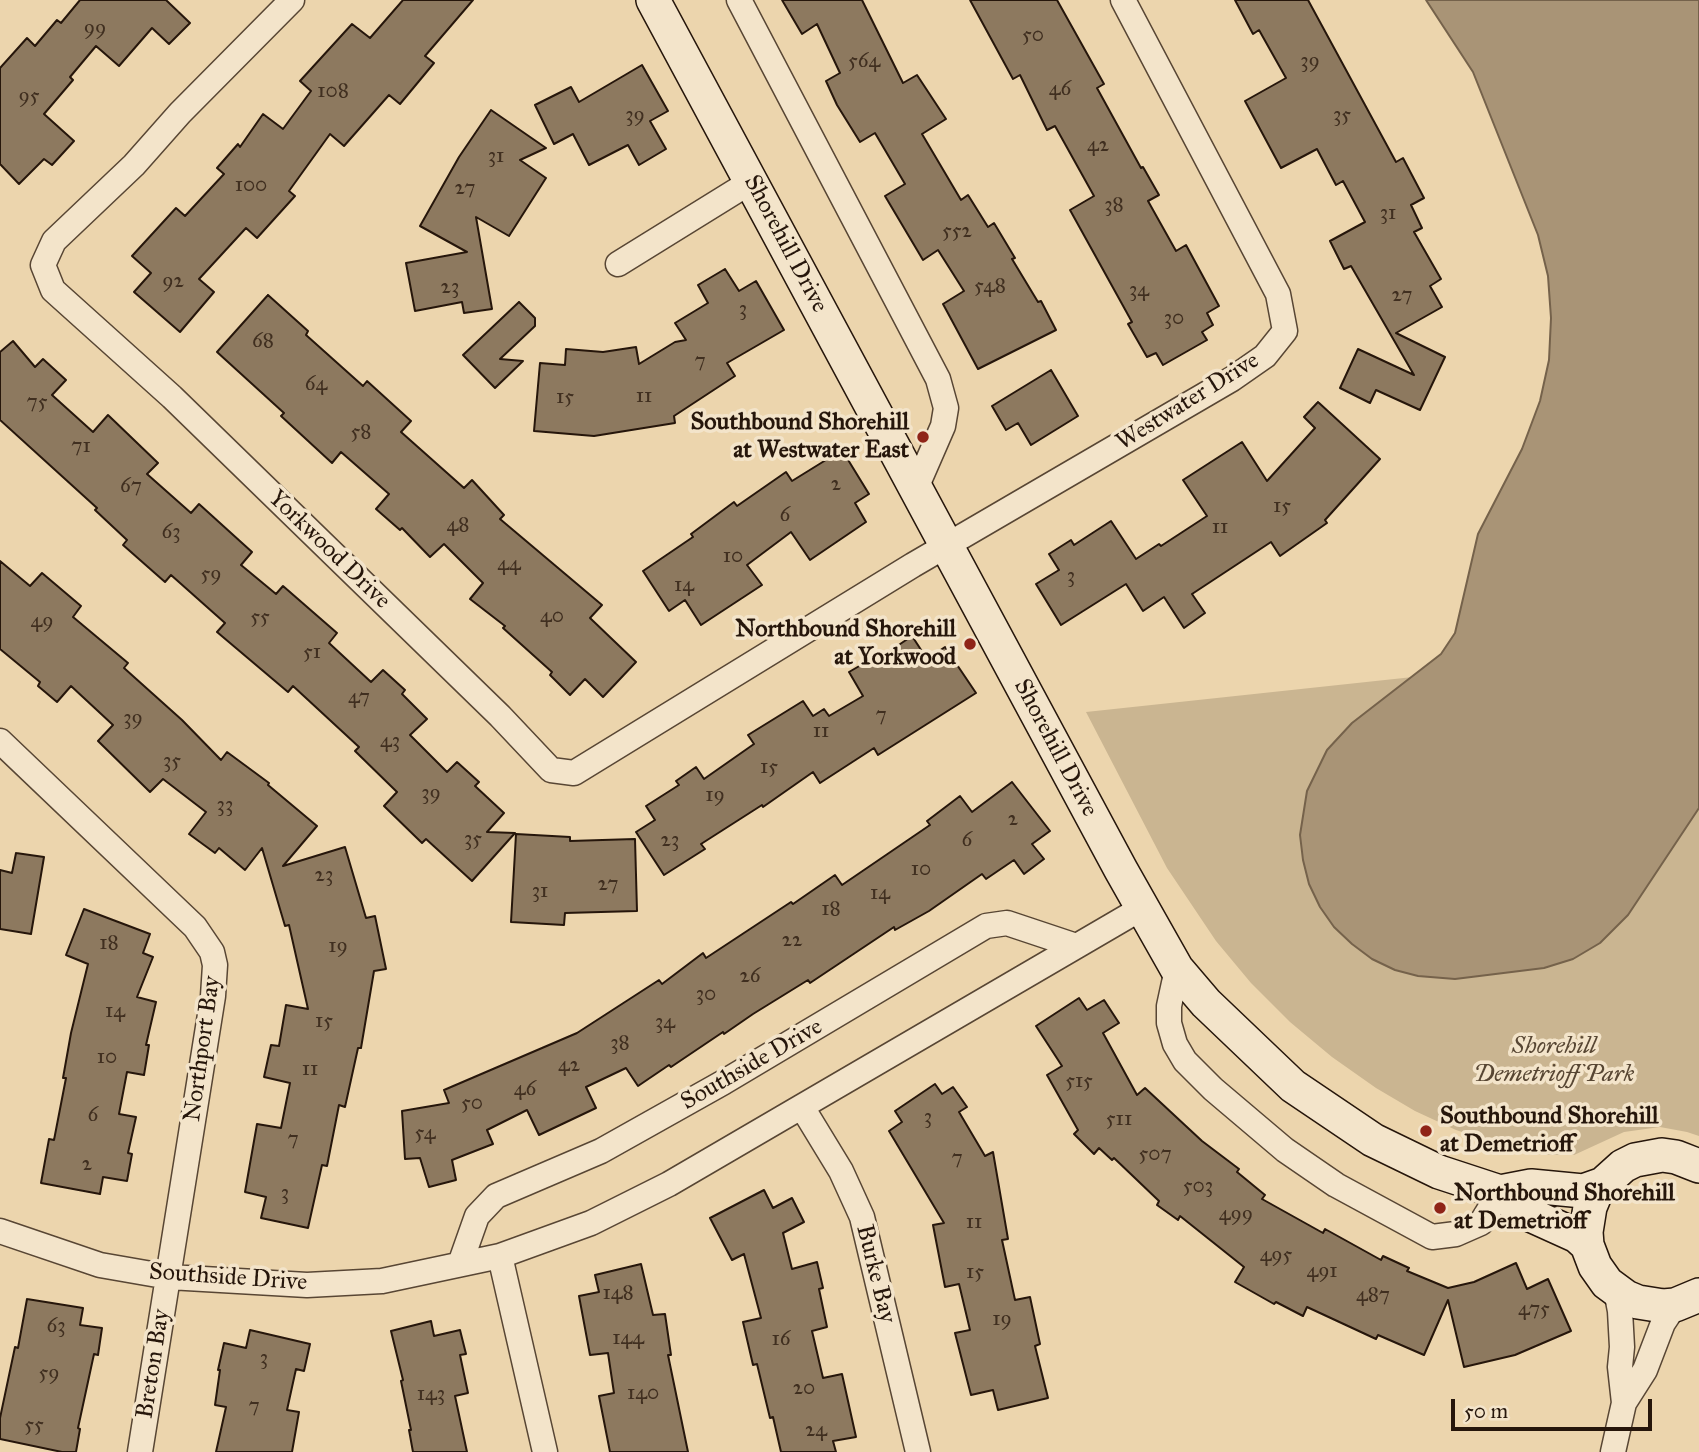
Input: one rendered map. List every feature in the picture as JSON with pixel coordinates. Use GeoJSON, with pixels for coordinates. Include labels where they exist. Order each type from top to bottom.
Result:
{"type":"FeatureCollection","features":[{"type":"Feature","properties":{"kind":"street","name":"Yorkwood Drive"},"geometry":{"type":"LineString","coordinates":[[292,0],[180,113],[134,164],[54,241],[43,265],[52,290],[172,397],[500,716],[551,770],[574,773],[946,545]]}},
{"type":"Feature","properties":{"kind":"street","name":"Shorehill Drive"},"geometry":{"type":"LineString","coordinates":[[653,0],[1177,969],[1206,1003],[1293,1086],[1373,1140],[1439,1172],[1500,1192],[1524,1212],[1577,1236],[1587,1245]]}},
{"type":"Feature","properties":{"kind":"street"},"geometry":{"type":"LineString","coordinates":[[739,0],[938,379],[946,408],[943,426],[916,488]]}},
{"type":"Feature","properties":{"kind":"street","name":"Westwater Drive"},"geometry":{"type":"LineString","coordinates":[[946,545],[1232,379],[1265,356],[1284,331],[1278,294],[1123,0]]}},
{"type":"Feature","properties":{"kind":"street"},"geometry":{"type":"LineString","coordinates":[[618,264],[751,181]]}},
{"type":"Feature","properties":{"kind":"street","name":"Northport Bay"},"geometry":{"type":"LineString","coordinates":[[0,741],[195,927],[212,952],[215,965],[213,996],[169,1277]]}},
{"type":"Feature","properties":{"kind":"street","name":"Southside Drive"},"geometry":{"type":"LineString","coordinates":[[0,1231],[100,1265],[169,1277],[307,1285],[382,1281],[500,1256],[591,1223],[627,1206],[1142,908]]}},
{"type":"Feature","properties":{"kind":"street","name":"Southside Drive"},"geometry":{"type":"LineString","coordinates":[[460,1264],[477,1216],[496,1196],[601,1151],[724,1082],[986,926],[1007,923],[1076,946]]}},
{"type":"Feature","properties":{"kind":"street"},"geometry":{"type":"LineString","coordinates":[[1177,969],[1169,1006],[1169,1023],[1175,1044],[1185,1061],[1213,1089],[1285,1150],[1336,1185],[1432,1237],[1455,1234],[1481,1223],[1500,1192]]}},
{"type":"Feature","properties":{"kind":"street","name":"Burke Bay"},"geometry":{"type":"LineString","coordinates":[[802,1107],[842,1171],[862,1217],[918,1452]]}},
{"type":"Feature","properties":{"kind":"street","name":"Shorehill Drive"},"geometry":{"type":"LineString","coordinates":[[1587,1245],[1590,1207],[1603,1184],[1623,1166],[1648,1157],[1676,1157],[1699,1166]]}},
{"type":"Feature","properties":{"kind":"street","name":"Shorehill Drive"},"geometry":{"type":"LineString","coordinates":[[1500,1192],[1531,1186],[1583,1191],[1603,1184]]}},
{"type":"Feature","properties":{"kind":"street"},"geometry":{"type":"LineString","coordinates":[[1587,1245],[1595,1266],[1616,1290],[1638,1302],[1662,1306],[1687,1300]]}},
{"type":"Feature","properties":{"kind":"street"},"geometry":{"type":"LineString","coordinates":[[500,1256],[545,1452]]}},
{"type":"Feature","properties":{"kind":"street","name":"Breton Bay"},"geometry":{"type":"LineString","coordinates":[[140,1452],[169,1277]]}},
{"type":"Feature","properties":{"kind":"street"},"geometry":{"type":"LineString","coordinates":[[1613,1452],[1623,1403],[1620,1311],[1616,1290]]}},
{"type":"Feature","properties":{"kind":"street"},"geometry":{"type":"LineString","coordinates":[[1623,1403],[1645,1370],[1663,1322],[1687,1300]]}},
{"type":"Feature","properties":{"kind":"green space","name":"Shorehill Demetrioff Park"},"geometry":{"type":"Polygon","coordinates":[[[1413,677],[1352,723],[1600,943],[1628,915],[1699,808],[1699,1136],[1660,1127],[1624,1132],[1574,1155],[1542,1155],[1456,1130],[1415,1111],[1376,1088],[1332,1057],[1290,1022],[1251,983],[1216,941],[1167,868],[1086,712],[1413,677]]]}},
{"type":"Feature","properties":{"kind":"shaded area"},"geometry":{"type":"Polygon","coordinates":[[[1426,0],[1699,0],[1699,808],[1628,915],[1600,943],[1573,959],[1544,968],[1455,979],[1418,976],[1395,970],[1372,959],[1352,944],[1334,927],[1309,884],[1300,835],[1307,791],[1327,750],[1352,723],[1441,654],[1455,633],[1478,534],[1522,449],[1540,401],[1549,360],[1551,318],[1548,276],[1538,235],[1473,72],[1426,0]]]}},
{"type":"Feature","properties":{"kind":"building"},"geometry":{"type":"Polygon","coordinates":[[[80,0],[166,0],[190,23],[169,44],[152,28],[119,66],[96,46],[70,77],[73,80],[44,114],[74,141],[52,165],[44,159],[19,184],[0,164],[0,68],[27,38],[35,46],[57,20],[61,23],[80,0]]]}},
{"type":"Feature","properties":{"kind":"building"},"geometry":{"type":"Polygon","coordinates":[[[403,0],[473,0],[425,56],[434,63],[400,104],[389,95],[344,146],[330,134],[289,191],[295,196],[257,238],[246,228],[199,279],[214,292],[180,332],[134,292],[151,273],[132,256],[176,208],[185,216],[224,174],[217,168],[238,144],[240,147],[263,114],[283,129],[311,91],[300,81],[352,24],[370,38],[403,0]]]}},
{"type":"Feature","properties":{"kind":"building"},"geometry":{"type":"Polygon","coordinates":[[[782,0],[862,0],[903,83],[917,75],[946,119],[922,134],[961,200],[968,195],[988,227],[994,223],[1015,258],[1012,259],[1038,302],[1041,301],[1056,330],[978,369],[943,304],[964,291],[938,250],[923,260],[885,196],[905,184],[875,133],[860,142],[837,105],[826,81],[840,73],[817,24],[802,34],[782,0]]]}},
{"type":"Feature","properties":{"kind":"building"},"geometry":{"type":"Polygon","coordinates":[[[970,0],[1057,0],[1104,84],[1097,88],[1159,195],[1148,201],[1176,251],[1186,245],[1219,306],[1207,313],[1213,325],[1202,332],[1207,340],[1163,365],[1156,353],[1147,357],[1128,324],[1132,322],[1070,210],[1094,196],[1055,126],[1047,130],[1020,75],[1013,79],[970,0]]]}},
{"type":"Feature","properties":{"kind":"building"},"geometry":{"type":"Polygon","coordinates":[[[1235,0],[1308,0],[1396,162],[1403,158],[1424,198],[1411,205],[1422,228],[1414,232],[1441,279],[1430,286],[1442,307],[1396,333],[1445,357],[1420,410],[1376,390],[1370,403],[1340,388],[1358,349],[1414,375],[1351,266],[1344,269],[1330,241],[1365,222],[1343,181],[1336,185],[1317,149],[1281,168],[1245,101],[1286,78],[1259,30],[1253,34],[1235,0]]]}},
{"type":"Feature","properties":{"kind":"building"},"geometry":{"type":"Polygon","coordinates":[[[642,65],[668,111],[650,121],[666,149],[639,165],[628,145],[589,165],[573,134],[554,144],[535,105],[571,87],[579,102],[642,65]]]}},
{"type":"Feature","properties":{"kind":"building"},"geometry":{"type":"Polygon","coordinates":[[[491,110],[546,148],[520,160],[546,178],[509,236],[476,217],[492,309],[464,313],[462,302],[415,311],[406,263],[467,252],[420,226],[459,157],[491,110]]]}},
{"type":"Feature","properties":{"kind":"building"},"geometry":{"type":"Polygon","coordinates":[[[725,269],[739,291],[756,281],[784,330],[727,363],[735,376],[674,416],[675,423],[594,436],[534,431],[540,363],[565,365],[566,349],[603,352],[636,347],[639,364],[675,342],[686,340],[675,323],[708,303],[698,285],[725,269]]]}},
{"type":"Feature","properties":{"kind":"building"},"geometry":{"type":"Polygon","coordinates":[[[268,295],[308,331],[306,335],[363,386],[367,381],[411,421],[401,432],[464,488],[472,480],[504,515],[500,519],[602,605],[590,618],[636,662],[603,697],[585,679],[570,695],[550,675],[552,672],[503,628],[505,626],[470,599],[483,583],[444,544],[430,557],[402,528],[400,530],[376,509],[389,494],[341,452],[332,463],[281,416],[284,413],[217,352],[268,295]]]}},
{"type":"Feature","properties":{"kind":"building"},"geometry":{"type":"Polygon","coordinates":[[[519,302],[535,318],[535,326],[500,359],[523,361],[495,388],[463,355],[519,302]]]}},
{"type":"Feature","properties":{"kind":"building"},"geometry":{"type":"Polygon","coordinates":[[[13,341],[35,367],[43,359],[66,380],[52,395],[93,432],[108,415],[158,463],[147,474],[191,513],[199,504],[252,552],[241,565],[276,594],[283,586],[337,633],[329,643],[371,682],[383,670],[405,690],[402,694],[427,719],[410,735],[447,772],[457,762],[479,782],[475,786],[504,813],[487,832],[515,833],[472,881],[426,839],[422,843],[384,806],[397,792],[355,751],[359,747],[293,686],[288,692],[217,632],[225,623],[171,575],[165,582],[123,545],[127,540],[95,510],[97,508],[0,420],[0,352],[13,341]]]}},
{"type":"Feature","properties":{"kind":"building"},"geometry":{"type":"Polygon","coordinates":[[[1051,370],[1078,416],[1031,445],[1018,423],[1006,430],[992,406],[1051,370]]]}},
{"type":"Feature","properties":{"kind":"building"},"geometry":{"type":"Polygon","coordinates":[[[1318,402],[1380,459],[1325,520],[1327,523],[1280,556],[1271,542],[1192,594],[1205,613],[1184,628],[1164,597],[1143,611],[1126,584],[1061,625],[1036,584],[1059,570],[1049,554],[1071,540],[1074,545],[1111,521],[1136,559],[1159,544],[1161,546],[1207,516],[1183,480],[1242,442],[1267,481],[1315,428],[1304,417],[1318,402]]]}},
{"type":"Feature","properties":{"kind":"building"},"geometry":{"type":"Polygon","coordinates":[[[842,450],[869,494],[855,503],[866,522],[810,560],[791,532],[747,565],[762,585],[701,625],[685,600],[669,611],[643,571],[693,537],[691,534],[734,502],[737,506],[786,472],[792,481],[842,450]]]}},
{"type":"Feature","properties":{"kind":"building"},"geometry":{"type":"Polygon","coordinates":[[[0,561],[30,586],[42,573],[81,606],[73,617],[128,663],[124,668],[182,720],[221,760],[227,752],[269,783],[268,785],[317,826],[283,866],[345,847],[366,918],[375,916],[386,969],[374,971],[361,1048],[358,1048],[345,1107],[339,1105],[327,1166],[322,1165],[308,1228],[261,1218],[266,1197],[245,1192],[257,1124],[281,1128],[290,1083],[264,1077],[271,1045],[279,1046],[286,1005],[308,1009],[289,925],[285,926],[262,848],[245,870],[219,848],[215,853],[189,834],[206,812],[163,779],[150,792],[98,741],[113,725],[71,686],[57,702],[38,686],[40,682],[0,649],[0,561]]]}},
{"type":"Feature","properties":{"kind":"building"},"geometry":{"type":"Polygon","coordinates":[[[912,636],[927,659],[945,647],[976,693],[878,755],[874,748],[820,783],[813,772],[763,807],[762,805],[701,844],[705,849],[664,875],[636,832],[655,820],[646,806],[679,785],[676,781],[696,767],[704,779],[754,744],[748,735],[803,701],[813,716],[824,709],[829,716],[863,696],[849,672],[873,658],[875,661],[912,636]]]}},
{"type":"Feature","properties":{"kind":"building"},"geometry":{"type":"Polygon","coordinates":[[[1012,782],[1050,831],[1032,844],[1044,859],[1024,874],[1014,860],[986,879],[982,874],[929,911],[895,930],[894,927],[810,983],[808,980],[638,1086],[626,1068],[586,1087],[596,1108],[539,1135],[527,1110],[487,1130],[493,1144],[452,1160],[456,1180],[429,1187],[420,1158],[405,1159],[402,1111],[449,1103],[444,1090],[577,1033],[659,980],[662,984],[703,953],[706,958],[835,875],[842,885],[930,825],[927,821],[960,796],[972,812],[1012,782]]]}},
{"type":"Feature","properties":{"kind":"building"},"geometry":{"type":"Polygon","coordinates":[[[516,834],[570,837],[570,841],[635,839],[637,911],[565,913],[564,925],[511,922],[516,834]]]}},
{"type":"Feature","properties":{"kind":"building"},"geometry":{"type":"Polygon","coordinates":[[[16,853],[44,857],[31,934],[0,929],[0,870],[12,873],[16,853]]]}},
{"type":"Feature","properties":{"kind":"building"},"geometry":{"type":"Polygon","coordinates":[[[84,909],[150,934],[143,953],[153,957],[137,997],[156,1002],[146,1045],[149,1045],[144,1075],[127,1072],[119,1114],[136,1117],[128,1153],[132,1154],[127,1181],[103,1177],[100,1194],[41,1183],[49,1139],[54,1140],[66,1078],[63,1078],[71,1033],[88,964],[66,955],[84,909]]]}},
{"type":"Feature","properties":{"kind":"building"},"geometry":{"type":"Polygon","coordinates":[[[1079,998],[1087,1010],[1104,1000],[1119,1023],[1103,1033],[1137,1095],[1145,1088],[1202,1141],[1239,1169],[1237,1172],[1265,1195],[1262,1199],[1323,1233],[1325,1229],[1381,1260],[1383,1256],[1409,1268],[1407,1271],[1448,1288],[1474,1282],[1516,1263],[1527,1289],[1548,1279],[1571,1331],[1515,1355],[1464,1367],[1448,1300],[1424,1355],[1378,1335],[1376,1339],[1307,1307],[1303,1316],[1276,1302],[1274,1304],[1235,1282],[1244,1267],[1180,1216],[1178,1220],[1157,1205],[1159,1201],[1114,1158],[1112,1160],[1099,1148],[1094,1154],[1074,1134],[1078,1130],[1047,1075],[1062,1066],[1036,1026],[1079,998]]]}},
{"type":"Feature","properties":{"kind":"building"},"geometry":{"type":"Polygon","coordinates":[[[935,1084],[942,1094],[953,1087],[967,1107],[959,1112],[985,1156],[993,1152],[1008,1239],[1002,1240],[1015,1300],[1030,1297],[1040,1344],[1035,1346],[1048,1398],[998,1410],[993,1390],[971,1395],[955,1333],[970,1330],[959,1284],[945,1287],[933,1225],[944,1223],[889,1131],[902,1122],[895,1111],[935,1084]]]}},
{"type":"Feature","properties":{"kind":"building"},"geometry":{"type":"Polygon","coordinates":[[[764,1190],[773,1208],[792,1198],[804,1222],[783,1233],[792,1269],[817,1262],[823,1288],[819,1289],[827,1327],[812,1331],[823,1378],[842,1374],[856,1437],[833,1441],[836,1452],[781,1452],[757,1364],[753,1365],[743,1322],[761,1318],[744,1254],[732,1260],[710,1218],[764,1190]]]}},
{"type":"Feature","properties":{"kind":"building"},"geometry":{"type":"Polygon","coordinates":[[[641,1264],[653,1315],[665,1314],[671,1355],[668,1355],[688,1452],[610,1452],[599,1396],[614,1393],[608,1353],[590,1355],[579,1296],[599,1292],[595,1275],[641,1264]]]}},
{"type":"Feature","properties":{"kind":"building"},"geometry":{"type":"Polygon","coordinates":[[[27,1299],[83,1308],[80,1325],[102,1328],[98,1355],[94,1354],[78,1428],[76,1452],[62,1452],[0,1439],[0,1418],[27,1299]]]}},
{"type":"Feature","properties":{"kind":"building"},"geometry":{"type":"Polygon","coordinates":[[[431,1321],[434,1336],[460,1330],[466,1354],[460,1355],[468,1393],[455,1396],[467,1452],[413,1452],[401,1381],[403,1380],[391,1331],[431,1321]]]}},
{"type":"Feature","properties":{"kind":"building"},"geometry":{"type":"Polygon","coordinates":[[[250,1330],[310,1344],[304,1371],[296,1369],[287,1410],[299,1412],[292,1452],[216,1452],[226,1407],[215,1405],[224,1343],[246,1348],[250,1330]]]}},
{"type":"Feature","properties":{"kind":"place","name":"Southbound Shorehill at Westwater East"},"geometry":{"type":"Point","coordinates":[923,437]}},
{"type":"Feature","properties":{"kind":"place","name":"Northbound Shorehill at Yorkwood"},"geometry":{"type":"Point","coordinates":[970,644]}},
{"type":"Feature","properties":{"kind":"place","name":"Southbound Shorehill at Demetrioff"},"geometry":{"type":"Point","coordinates":[1426,1131]}},
{"type":"Feature","properties":{"kind":"place","name":"Northbound Shorehill at Demetrioff"},"geometry":{"type":"Point","coordinates":[1440,1208]}}]}
